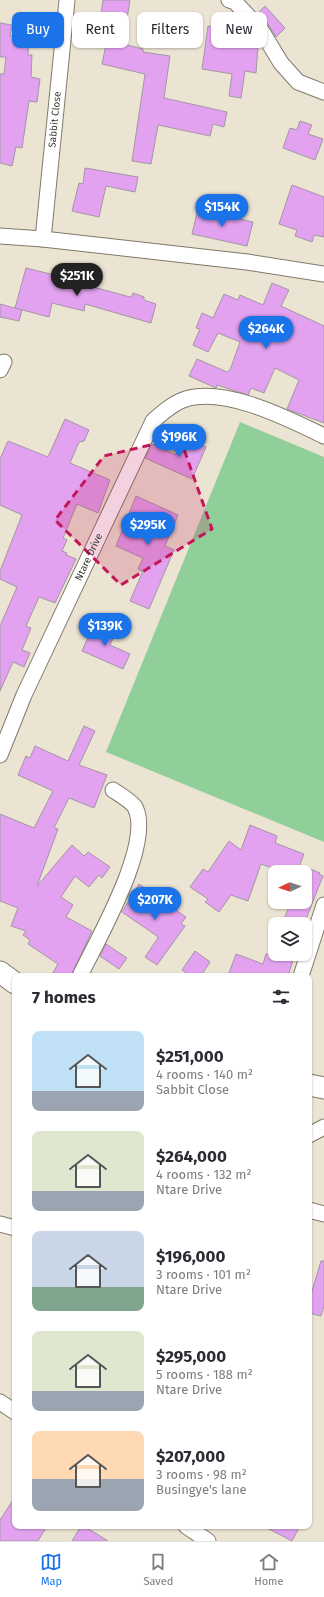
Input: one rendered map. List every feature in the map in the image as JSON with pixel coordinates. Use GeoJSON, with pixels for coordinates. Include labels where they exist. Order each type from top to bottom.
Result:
{"type":"FeatureCollection","features":[{"type":"Feature","properties":{"kind":"street","name":"Sabbit Close"},"geometry":{"type":"LineString","coordinates":[[43,239],[67,0]]}},
{"type":"Feature","properties":{"kind":"street"},"geometry":{"type":"LineString","coordinates":[[229,0],[235,2],[261,30],[281,63],[298,82],[324,92]]}},
{"type":"Feature","properties":{"kind":"street"},"geometry":{"type":"LineString","coordinates":[[0,236],[43,239],[247,262],[324,274]]}},
{"type":"Feature","properties":{"kind":"street","name":"Ntare Drive"},"geometry":{"type":"LineString","coordinates":[[0,755],[24,695],[153,421],[166,410],[183,400],[201,396],[214,397],[270,411],[324,436]]}},
{"type":"Feature","properties":{"kind":"street"},"geometry":{"type":"LineString","coordinates":[[81,973],[126,881],[136,851],[138,822],[134,806],[113,790]]}},
{"type":"Feature","properties":{"kind":"street"},"geometry":{"type":"LineString","coordinates":[[302,973],[324,905]]}},
{"type":"Feature","properties":{"kind":"street"},"geometry":{"type":"LineString","coordinates":[[0,972],[12,981]]}},
{"type":"Feature","properties":{"kind":"street"},"geometry":{"type":"LineString","coordinates":[[312,1086],[324,1088]]}},
{"type":"Feature","properties":{"kind":"street"},"geometry":{"type":"LineString","coordinates":[[312,1134],[324,1127]]}},
{"type":"Feature","properties":{"kind":"street"},"geometry":{"type":"LineString","coordinates":[[312,1211],[324,1214]]}},
{"type":"Feature","properties":{"kind":"street"},"geometry":{"type":"LineString","coordinates":[[0,1224],[12,1227]]}},
{"type":"Feature","properties":{"kind":"street"},"geometry":{"type":"LineString","coordinates":[[0,1402],[12,1410]]}},
{"type":"Feature","properties":{"kind":"street"},"geometry":{"type":"LineString","coordinates":[[190,1529],[208,1541]]}},
{"type":"Feature","properties":{"kind":"highlighted area"},"geometry":{"type":"Polygon","coordinates":[[[180,438],[212,529],[121,585],[55,520],[104,456],[180,438]]]}},
{"type":"Feature","properties":{"kind":"green space"},"geometry":{"type":"Polygon","coordinates":[[[240,422],[324,457],[324,842],[106,752],[240,422]]]}},
{"type":"Feature","properties":{"kind":"building"},"geometry":{"type":"Polygon","coordinates":[[[103,0],[130,0],[128,12],[101,12],[103,0]]]}},
{"type":"Feature","properties":{"kind":"building"},"geometry":{"type":"Polygon","coordinates":[[[265,6],[285,28],[276,37],[267,23],[267,12],[259,12],[265,6]]]}},
{"type":"Feature","properties":{"kind":"building"},"geometry":{"type":"Polygon","coordinates":[[[0,23],[12,25],[10,36],[12,36],[12,48],[28,48],[28,55],[32,55],[31,77],[40,79],[37,102],[29,101],[22,148],[16,147],[12,166],[0,163],[0,74],[4,74],[6,57],[0,57],[0,23]]]}},
{"type":"Feature","properties":{"kind":"building"},"geometry":{"type":"Polygon","coordinates":[[[208,26],[211,26],[211,48],[258,48],[256,73],[245,71],[241,98],[229,96],[232,74],[202,69],[208,26]]]}},
{"type":"Feature","properties":{"kind":"building"},"geometry":{"type":"Polygon","coordinates":[[[129,46],[143,49],[143,52],[170,56],[164,98],[227,112],[224,127],[213,124],[210,136],[158,125],[151,164],[132,161],[145,74],[102,64],[105,48],[129,48],[129,46]]]}},
{"type":"Feature","properties":{"kind":"building"},"geometry":{"type":"Polygon","coordinates":[[[300,121],[312,125],[308,134],[323,139],[315,160],[283,148],[290,128],[297,130],[300,121]]]}},
{"type":"Feature","properties":{"kind":"building"},"geometry":{"type":"Polygon","coordinates":[[[85,168],[138,177],[135,192],[106,186],[99,217],[72,211],[79,183],[83,184],[85,168]]]}},
{"type":"Feature","properties":{"kind":"building"},"geometry":{"type":"Polygon","coordinates":[[[292,185],[324,197],[324,237],[314,235],[312,242],[295,236],[297,230],[279,224],[292,185]]]}},
{"type":"Feature","properties":{"kind":"building"},"geometry":{"type":"Polygon","coordinates":[[[198,209],[253,222],[247,246],[192,234],[198,209]]]}},
{"type":"Feature","properties":{"kind":"building"},"geometry":{"type":"Polygon","coordinates":[[[26,268],[91,284],[90,286],[130,297],[133,293],[144,297],[144,300],[156,304],[151,323],[85,304],[84,311],[52,303],[49,317],[15,308],[26,268]]]}},
{"type":"Feature","properties":{"kind":"building"},"geometry":{"type":"Polygon","coordinates":[[[272,283],[289,290],[281,306],[324,326],[324,423],[287,409],[299,380],[275,368],[264,393],[251,388],[248,395],[217,385],[216,388],[189,376],[197,359],[227,372],[230,370],[240,342],[218,333],[208,352],[193,345],[200,329],[196,328],[202,313],[213,318],[224,294],[238,300],[240,295],[263,305],[272,283]]]}},
{"type":"Feature","properties":{"kind":"building"},"geometry":{"type":"Polygon","coordinates":[[[0,304],[22,310],[19,321],[0,317],[0,304]]]}},
{"type":"Feature","properties":{"kind":"building"},"geometry":{"type":"Polygon","coordinates":[[[65,419],[89,430],[84,441],[79,442],[70,463],[110,480],[98,513],[77,504],[63,538],[67,540],[62,551],[67,553],[66,555],[76,559],[55,603],[39,597],[26,626],[31,628],[22,650],[30,653],[24,667],[13,662],[0,691],[0,626],[17,587],[0,579],[0,571],[22,515],[0,505],[0,459],[8,441],[48,457],[65,419]]]}},
{"type":"Feature","properties":{"kind":"building"},"geometry":{"type":"Polygon","coordinates":[[[184,437],[206,447],[192,479],[145,458],[152,444],[176,455],[184,437]]]}},
{"type":"Feature","properties":{"kind":"building"},"geometry":{"type":"Polygon","coordinates":[[[136,496],[178,515],[165,546],[174,550],[149,609],[130,601],[143,571],[138,569],[143,558],[116,546],[136,496]]]}},
{"type":"Feature","properties":{"kind":"building"},"geometry":{"type":"Polygon","coordinates":[[[95,622],[116,632],[110,645],[130,654],[123,669],[82,651],[95,622]]]}},
{"type":"Feature","properties":{"kind":"building"},"geometry":{"type":"Polygon","coordinates":[[[84,726],[95,731],[79,765],[107,775],[94,808],[69,798],[54,828],[58,829],[37,886],[72,845],[84,856],[88,852],[110,867],[102,878],[99,875],[89,887],[75,876],[61,897],[73,905],[66,917],[92,931],[72,973],[53,973],[58,964],[28,944],[30,940],[23,935],[26,931],[11,926],[18,908],[0,901],[0,814],[34,828],[53,791],[18,775],[26,756],[30,758],[35,746],[68,761],[84,726]]]}},
{"type":"Feature","properties":{"kind":"building"},"geometry":{"type":"Polygon","coordinates":[[[250,825],[277,836],[275,843],[304,854],[300,865],[268,865],[268,867],[261,864],[248,901],[231,895],[219,912],[205,902],[208,899],[190,887],[203,869],[208,872],[229,841],[241,850],[250,825]]]}},
{"type":"Feature","properties":{"kind":"building"},"geometry":{"type":"Polygon","coordinates":[[[312,870],[323,876],[312,904],[312,870]]]}},
{"type":"Feature","properties":{"kind":"building"},"geometry":{"type":"Polygon","coordinates":[[[139,884],[186,917],[181,924],[185,926],[157,965],[145,957],[158,938],[157,936],[122,912],[139,884]]]}},
{"type":"Feature","properties":{"kind":"building"},"geometry":{"type":"Polygon","coordinates":[[[288,909],[310,909],[307,917],[285,917],[288,909]]]}},
{"type":"Feature","properties":{"kind":"building"},"geometry":{"type":"Polygon","coordinates":[[[106,944],[127,958],[119,969],[100,956],[106,944]]]}},
{"type":"Feature","properties":{"kind":"building"},"geometry":{"type":"Polygon","coordinates":[[[195,951],[210,962],[203,973],[186,973],[182,970],[195,951]]]}},
{"type":"Feature","properties":{"kind":"building"},"geometry":{"type":"Polygon","coordinates":[[[236,954],[263,964],[266,954],[268,954],[268,961],[293,961],[289,973],[229,973],[236,954]]]}},
{"type":"Feature","properties":{"kind":"building"},"geometry":{"type":"Polygon","coordinates":[[[321,1261],[324,1261],[324,1306],[321,1316],[312,1314],[312,1291],[321,1261]]]}},
{"type":"Feature","properties":{"kind":"building"},"geometry":{"type":"Polygon","coordinates":[[[12,1502],[12,1529],[45,1529],[38,1541],[0,1541],[0,1520],[12,1502]]]}},
{"type":"Feature","properties":{"kind":"building"},"geometry":{"type":"Polygon","coordinates":[[[79,1529],[89,1529],[108,1541],[72,1541],[79,1529]]]}},
{"type":"Feature","properties":{"kind":"building"},"geometry":{"type":"Polygon","coordinates":[[[269,1529],[298,1529],[292,1541],[269,1529]]]}}]}
